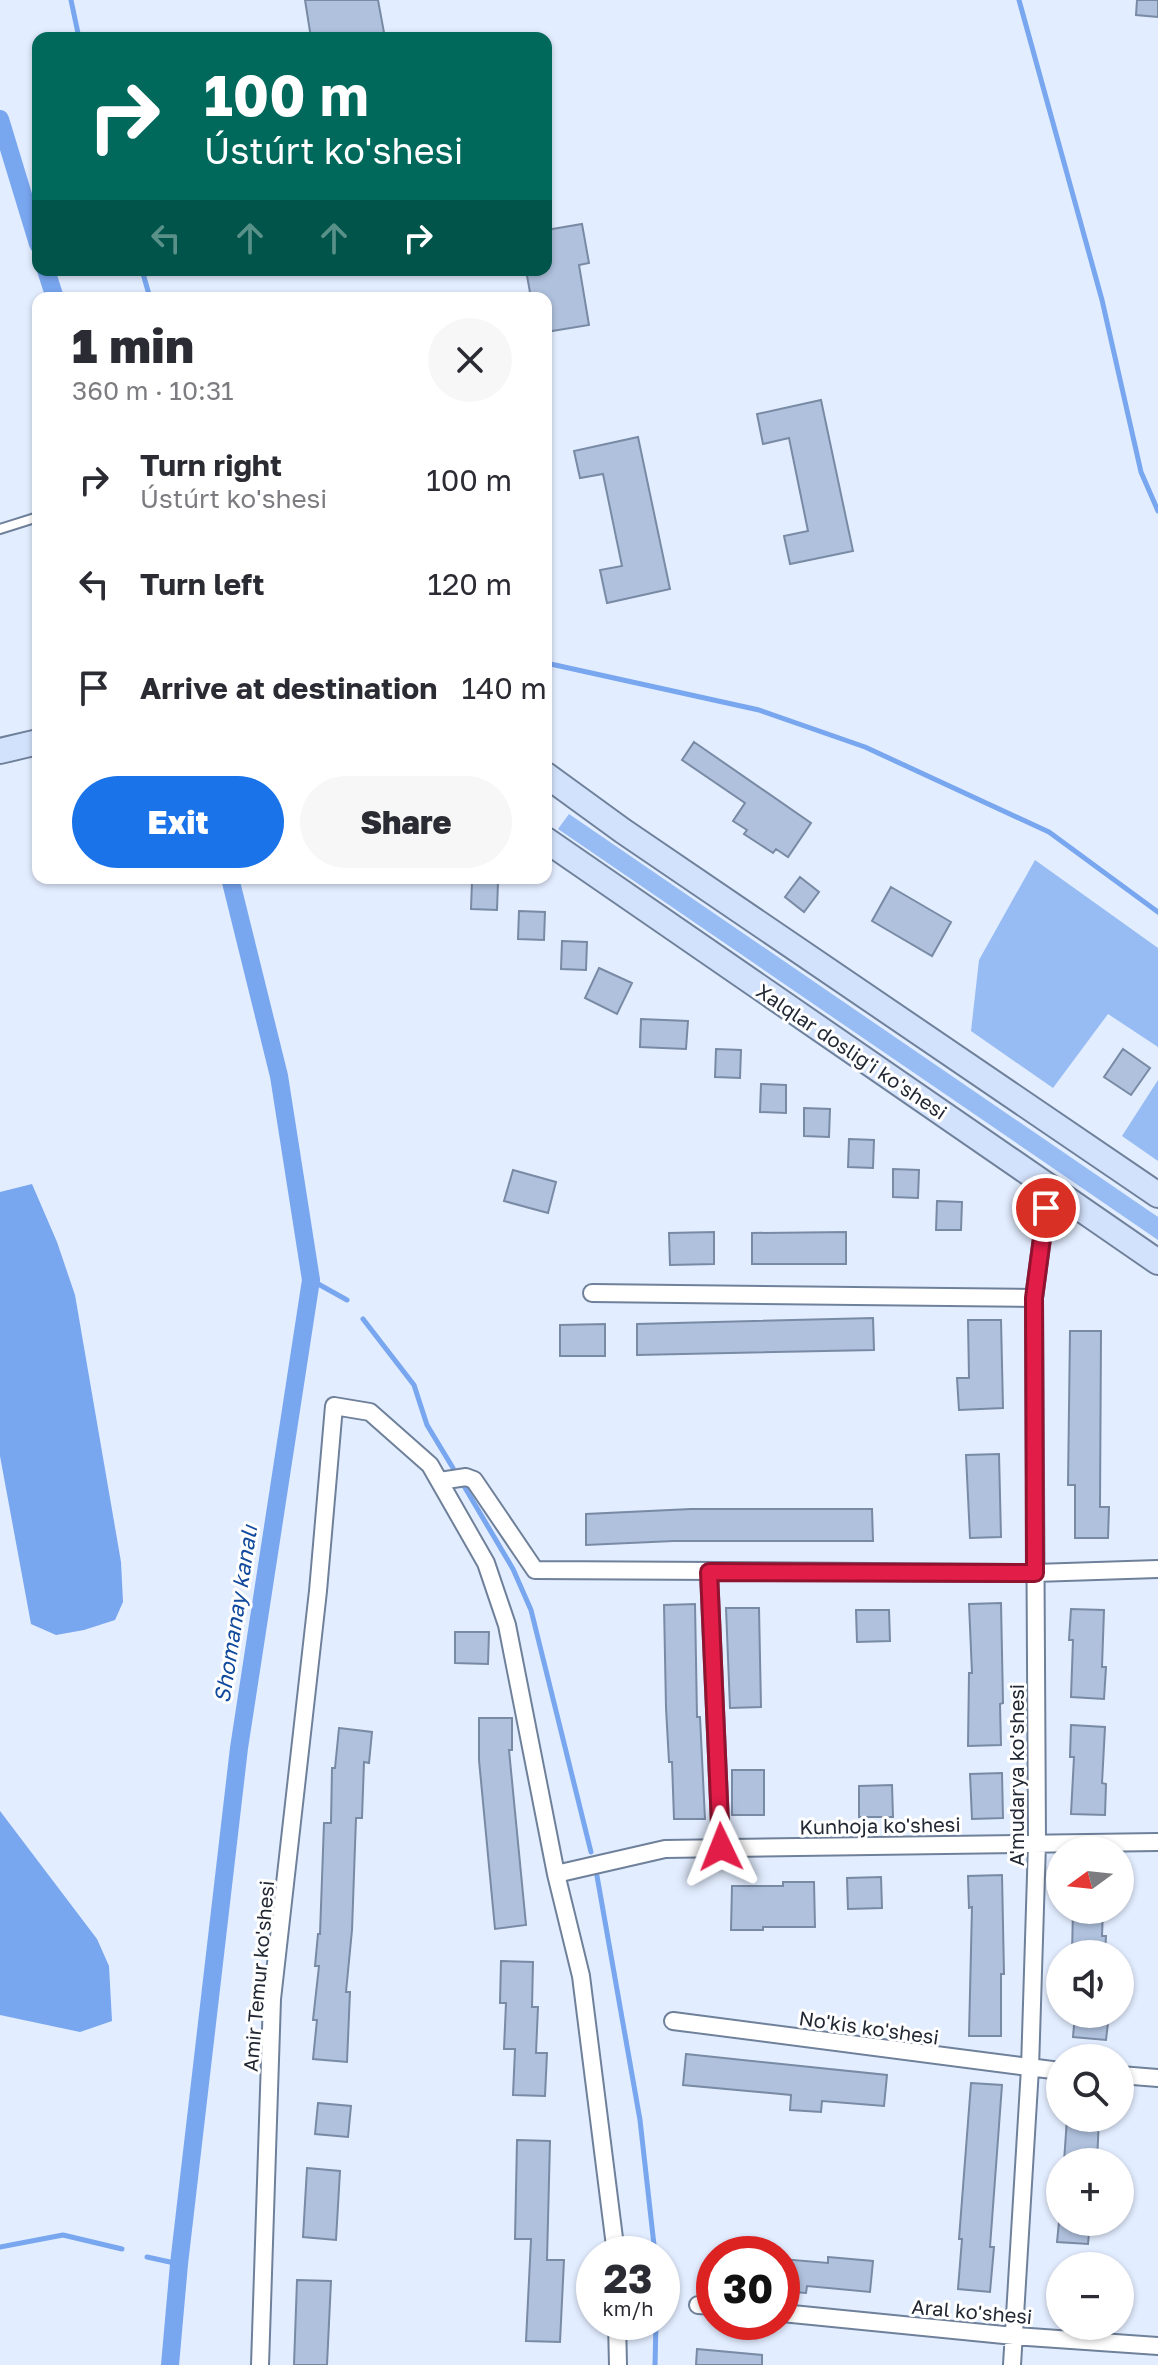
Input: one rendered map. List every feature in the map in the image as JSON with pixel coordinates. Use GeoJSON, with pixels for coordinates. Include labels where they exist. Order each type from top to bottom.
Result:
{"type":"FeatureCollection","features":[{"type":"Feature","properties":{"kind":"main road"},"geometry":{"type":"LineString","coordinates":[[0,751],[32,743]]}},
{"type":"Feature","properties":{"kind":"main road"},"geometry":{"type":"LineString","coordinates":[[552,779],[623,831],[1158,1195]]}},
{"type":"Feature","properties":{"kind":"main road","name":"Xalqlar doslig'i ko'shesi"},"geometry":{"type":"LineString","coordinates":[[552,844],[1158,1262]]}},
{"type":"Feature","properties":{"kind":"street","name":"A'mudarya ko'shesi"},"geometry":{"type":"LineString","coordinates":[[1012,2365],[1030,2068],[1037,1843],[1034,1298],[1049,1186]]}},
{"type":"Feature","properties":{"kind":"street"},"geometry":{"type":"LineString","coordinates":[[592,1293],[1034,1298]]}},
{"type":"Feature","properties":{"kind":"street","name":"Amir Temur ko'shesi"},"geometry":{"type":"LineString","coordinates":[[260,2365],[272,1999],[318,1591],[334,1406],[370,1412],[430,1465],[440,1481]]}},
{"type":"Feature","properties":{"kind":"street"},"geometry":{"type":"LineString","coordinates":[[614,2236],[581,1976],[556,1874],[507,1625],[486,1563],[440,1481],[466,1477],[474,1480],[535,1570],[1035,1573],[1158,1569]]}},
{"type":"Feature","properties":{"kind":"street"},"geometry":{"type":"LineString","coordinates":[[709,1572],[721,1847]]}},
{"type":"Feature","properties":{"kind":"street","name":"Kunhoja ko'shesi"},"geometry":{"type":"LineString","coordinates":[[556,1874],[665,1849],[1158,1842]]}},
{"type":"Feature","properties":{"kind":"street","name":"No'kis ko'shesi"},"geometry":{"type":"LineString","coordinates":[[673,2021],[1046,2070]]}},
{"type":"Feature","properties":{"kind":"street"},"geometry":{"type":"LineString","coordinates":[[1134,2076],[1158,2078]]}},
{"type":"Feature","properties":{"kind":"street","name":"Aral ko'shesi"},"geometry":{"type":"LineString","coordinates":[[800,2315],[1014,2336],[1158,2346]]}},
{"type":"Feature","properties":{"kind":"street"},"geometry":{"type":"LineString","coordinates":[[617,2340],[618,2365]]}},
{"type":"Feature","properties":{"kind":"lane"},"geometry":{"type":"LineString","coordinates":[[0,529],[32,519]]}},
{"type":"Feature","properties":{"kind":"shaded area"},"geometry":{"type":"Polygon","coordinates":[[[569,814],[1158,1217],[1158,1240],[558,829],[569,814]]]}},
{"type":"Feature","properties":{"kind":"shaded area"},"geometry":{"type":"Polygon","coordinates":[[[1035,860],[1158,948],[1158,1047],[1108,1014],[1053,1088],[971,1031],[979,960],[1035,860]]]}},
{"type":"Feature","properties":{"kind":"shaded area"},"geometry":{"type":"Polygon","coordinates":[[[1158,1080],[1158,1161],[1122,1136],[1158,1080]]]}},
{"type":"Feature","properties":{"kind":"shaded area"},"geometry":{"type":"Polygon","coordinates":[[[32,1184],[75,1295],[121,1562],[123,1602],[115,1620],[56,1635],[31,1624],[0,1456],[0,1192],[32,1184]]]}},
{"type":"Feature","properties":{"kind":"shaded area"},"geometry":{"type":"Polygon","coordinates":[[[0,1811],[97,1939],[109,1966],[112,2021],[80,2032],[0,2015],[0,1811]]]}},
{"type":"Feature","properties":{"kind":"building"},"geometry":{"type":"Polygon","coordinates":[[[305,0],[378,0],[384,32],[310,32],[305,0]]]}},
{"type":"Feature","properties":{"kind":"building"},"geometry":{"type":"Polygon","coordinates":[[[1137,0],[1158,0],[1158,17],[1136,15],[1137,0]]]}},
{"type":"Feature","properties":{"kind":"building"},"geometry":{"type":"Polygon","coordinates":[[[582,224],[589,263],[579,265],[589,325],[552,331],[552,292],[530,292],[527,276],[552,276],[552,229],[582,224]]]}},
{"type":"Feature","properties":{"kind":"building"},"geometry":{"type":"Polygon","coordinates":[[[821,400],[853,551],[790,564],[784,536],[808,531],[789,438],[763,444],[757,414],[821,400]]]}},
{"type":"Feature","properties":{"kind":"building"},"geometry":{"type":"Polygon","coordinates":[[[638,437],[670,589],[607,603],[600,570],[622,566],[603,474],[580,478],[574,451],[638,437]]]}},
{"type":"Feature","properties":{"kind":"building"},"geometry":{"type":"Polygon","coordinates":[[[694,742],[811,823],[788,857],[776,849],[773,853],[744,834],[747,830],[733,821],[745,803],[682,760],[694,742]]]}},
{"type":"Feature","properties":{"kind":"building"},"geometry":{"type":"Polygon","coordinates":[[[800,877],[819,892],[804,912],[785,897],[800,877]]]}},
{"type":"Feature","properties":{"kind":"building"},"geometry":{"type":"Polygon","coordinates":[[[472,884],[498,884],[497,910],[471,909],[472,884]]]}},
{"type":"Feature","properties":{"kind":"building"},"geometry":{"type":"Polygon","coordinates":[[[891,887],[951,922],[932,956],[872,921],[891,887]]]}},
{"type":"Feature","properties":{"kind":"building"},"geometry":{"type":"Polygon","coordinates":[[[519,911],[545,912],[544,940],[518,939],[519,911]]]}},
{"type":"Feature","properties":{"kind":"building"},"geometry":{"type":"Polygon","coordinates":[[[562,941],[587,942],[586,970],[561,969],[562,941]]]}},
{"type":"Feature","properties":{"kind":"building"},"geometry":{"type":"Polygon","coordinates":[[[599,968],[632,983],[617,1014],[585,998],[599,968]]]}},
{"type":"Feature","properties":{"kind":"building"},"geometry":{"type":"Polygon","coordinates":[[[641,1019],[688,1021],[686,1049],[640,1047],[641,1019]]]}},
{"type":"Feature","properties":{"kind":"building"},"geometry":{"type":"Polygon","coordinates":[[[716,1049],[741,1050],[740,1078],[715,1077],[716,1049]]]}},
{"type":"Feature","properties":{"kind":"building"},"geometry":{"type":"Polygon","coordinates":[[[1123,1049],[1150,1068],[1131,1095],[1104,1077],[1123,1049]]]}},
{"type":"Feature","properties":{"kind":"building"},"geometry":{"type":"Polygon","coordinates":[[[761,1084],[786,1085],[786,1113],[760,1112],[761,1084]]]}},
{"type":"Feature","properties":{"kind":"building"},"geometry":{"type":"Polygon","coordinates":[[[804,1108],[830,1109],[829,1137],[804,1136],[804,1108]]]}},
{"type":"Feature","properties":{"kind":"building"},"geometry":{"type":"Polygon","coordinates":[[[849,1139],[874,1140],[873,1168],[848,1167],[849,1139]]]}},
{"type":"Feature","properties":{"kind":"building"},"geometry":{"type":"Polygon","coordinates":[[[893,1169],[919,1170],[918,1198],[893,1197],[893,1169]]]}},
{"type":"Feature","properties":{"kind":"building"},"geometry":{"type":"Polygon","coordinates":[[[513,1170],[556,1182],[548,1213],[504,1201],[513,1170]]]}},
{"type":"Feature","properties":{"kind":"building"},"geometry":{"type":"Polygon","coordinates":[[[937,1201],[962,1202],[961,1230],[936,1230],[937,1201]]]}},
{"type":"Feature","properties":{"kind":"building"},"geometry":{"type":"Polygon","coordinates":[[[714,1232],[714,1264],[670,1265],[669,1233],[714,1232]]]}},
{"type":"Feature","properties":{"kind":"building"},"geometry":{"type":"Polygon","coordinates":[[[846,1232],[846,1264],[752,1264],[752,1233],[846,1232]]]}},
{"type":"Feature","properties":{"kind":"building"},"geometry":{"type":"Polygon","coordinates":[[[873,1318],[874,1350],[637,1355],[637,1324],[873,1318]]]}},
{"type":"Feature","properties":{"kind":"building"},"geometry":{"type":"Polygon","coordinates":[[[968,1320],[1001,1320],[1003,1408],[959,1410],[957,1378],[969,1378],[968,1320]]]}},
{"type":"Feature","properties":{"kind":"building"},"geometry":{"type":"Polygon","coordinates":[[[605,1324],[605,1356],[560,1356],[560,1325],[605,1324]]]}},
{"type":"Feature","properties":{"kind":"building"},"geometry":{"type":"Polygon","coordinates":[[[1070,1331],[1101,1331],[1100,1507],[1109,1507],[1108,1538],[1075,1538],[1075,1485],[1068,1485],[1070,1331]]]}},
{"type":"Feature","properties":{"kind":"building"},"geometry":{"type":"Polygon","coordinates":[[[999,1454],[1001,1537],[970,1538],[966,1455],[999,1454]]]}},
{"type":"Feature","properties":{"kind":"building"},"geometry":{"type":"Polygon","coordinates":[[[691,1509],[872,1509],[873,1541],[674,1541],[586,1545],[586,1514],[691,1509]]]}},
{"type":"Feature","properties":{"kind":"building"},"geometry":{"type":"Polygon","coordinates":[[[1001,1603],[1001,1745],[968,1746],[969,1673],[972,1673],[969,1604],[1001,1603]]]}},
{"type":"Feature","properties":{"kind":"building"},"geometry":{"type":"Polygon","coordinates":[[[695,1604],[697,1717],[700,1717],[705,1819],[674,1819],[666,1708],[664,1605],[695,1604]]]}},
{"type":"Feature","properties":{"kind":"building"},"geometry":{"type":"Polygon","coordinates":[[[726,1608],[759,1608],[761,1707],[730,1708],[726,1608]]]}},
{"type":"Feature","properties":{"kind":"building"},"geometry":{"type":"Polygon","coordinates":[[[1071,1609],[1104,1610],[1104,1699],[1071,1697],[1071,1609]]]}},
{"type":"Feature","properties":{"kind":"building"},"geometry":{"type":"Polygon","coordinates":[[[856,1610],[889,1610],[890,1641],[857,1642],[856,1610]]]}},
{"type":"Feature","properties":{"kind":"building"},"geometry":{"type":"Polygon","coordinates":[[[455,1632],[489,1632],[488,1664],[455,1663],[455,1632]]]}},
{"type":"Feature","properties":{"kind":"building"},"geometry":{"type":"Polygon","coordinates":[[[479,1718],[512,1718],[512,1750],[509,1750],[526,1925],[495,1929],[479,1760],[479,1718]]]}},
{"type":"Feature","properties":{"kind":"building"},"geometry":{"type":"Polygon","coordinates":[[[1071,1725],[1105,1727],[1102,1783],[1106,1784],[1105,1815],[1071,1814],[1074,1757],[1070,1757],[1071,1725]]]}},
{"type":"Feature","properties":{"kind":"building"},"geometry":{"type":"Polygon","coordinates":[[[339,1728],[372,1732],[369,1763],[364,1762],[362,1818],[356,1818],[352,1930],[346,1992],[350,1992],[347,2062],[313,2059],[324,1823],[331,1823],[332,1768],[335,1768],[339,1728]]]}},
{"type":"Feature","properties":{"kind":"building"},"geometry":{"type":"Polygon","coordinates":[[[732,1770],[764,1770],[764,1815],[732,1815],[732,1770]]]}},
{"type":"Feature","properties":{"kind":"building"},"geometry":{"type":"Polygon","coordinates":[[[1002,1773],[1003,1818],[972,1819],[970,1774],[1002,1773]]]}},
{"type":"Feature","properties":{"kind":"building"},"geometry":{"type":"Polygon","coordinates":[[[892,1785],[893,1817],[859,1817],[859,1786],[892,1785]]]}},
{"type":"Feature","properties":{"kind":"building"},"geometry":{"type":"Polygon","coordinates":[[[1002,1875],[1004,1974],[1001,1974],[1001,2036],[969,2036],[972,1907],[969,1908],[968,1876],[1002,1875]]]}},
{"type":"Feature","properties":{"kind":"building"},"geometry":{"type":"Polygon","coordinates":[[[881,1877],[882,1908],[848,1909],[847,1878],[881,1877]]]}},
{"type":"Feature","properties":{"kind":"building"},"geometry":{"type":"Polygon","coordinates":[[[783,1882],[814,1882],[815,1927],[731,1930],[732,1886],[783,1886],[783,1882]]]}},
{"type":"Feature","properties":{"kind":"building"},"geometry":{"type":"Polygon","coordinates":[[[1073,1924],[1102,1924],[1102,1936],[1106,1936],[1106,1940],[1072,1940],[1073,1924]]]}},
{"type":"Feature","properties":{"kind":"building"},"geometry":{"type":"Polygon","coordinates":[[[501,1961],[533,1962],[532,2007],[538,2007],[536,2053],[547,2053],[545,2096],[513,2095],[515,2049],[504,2049],[506,2003],[500,2003],[501,1961]]]}},
{"type":"Feature","properties":{"kind":"building"},"geometry":{"type":"Polygon","coordinates":[[[1074,2028],[1107,2028],[1106,2040],[1073,2037],[1074,2028]]]}},
{"type":"Feature","properties":{"kind":"building"},"geometry":{"type":"Polygon","coordinates":[[[686,2054],[887,2075],[884,2106],[822,2101],[821,2112],[790,2110],[791,2095],[683,2085],[686,2054]]]}},
{"type":"Feature","properties":{"kind":"building"},"geometry":{"type":"Polygon","coordinates":[[[971,2083],[1002,2085],[990,2247],[994,2247],[990,2292],[958,2289],[971,2083]]]}},
{"type":"Feature","properties":{"kind":"building"},"geometry":{"type":"Polygon","coordinates":[[[318,2103],[351,2106],[348,2137],[315,2134],[318,2103]]]}},
{"type":"Feature","properties":{"kind":"building"},"geometry":{"type":"Polygon","coordinates":[[[1066,2132],[1098,2132],[1098,2148],[1065,2148],[1066,2132]]]}},
{"type":"Feature","properties":{"kind":"building"},"geometry":{"type":"Polygon","coordinates":[[[517,2140],[550,2141],[547,2260],[564,2260],[560,2342],[526,2341],[531,2239],[515,2239],[517,2140]]]}},
{"type":"Feature","properties":{"kind":"building"},"geometry":{"type":"Polygon","coordinates":[[[307,2168],[340,2171],[336,2240],[303,2237],[307,2168]]]}},
{"type":"Feature","properties":{"kind":"building"},"geometry":{"type":"Polygon","coordinates":[[[1058,2236],[1089,2236],[1088,2244],[1057,2242],[1058,2236]]]}},
{"type":"Feature","properties":{"kind":"building"},"geometry":{"type":"Polygon","coordinates":[[[828,2257],[873,2261],[870,2292],[807,2286],[806,2293],[800,2292],[800,2261],[828,2263],[828,2257]]]}},
{"type":"Feature","properties":{"kind":"building"},"geometry":{"type":"Polygon","coordinates":[[[297,2280],[331,2281],[327,2365],[294,2365],[297,2280]]]}},
{"type":"Feature","properties":{"kind":"building"},"geometry":{"type":"Polygon","coordinates":[[[697,2349],[762,2355],[762,2365],[696,2365],[697,2349]]]}},
{"type":"Feature","properties":{"kind":"waterway"},"geometry":{"type":"LineString","coordinates":[[71,0],[78,32]]}},
{"type":"Feature","properties":{"kind":"waterway"},"geometry":{"type":"LineString","coordinates":[[1019,0],[1102,300],[1141,472],[1158,511]]}},
{"type":"Feature","properties":{"kind":"waterway","name":"Shomanay kanalı"},"geometry":{"type":"LineString","coordinates":[[0,119],[32,224]]}},
{"type":"Feature","properties":{"kind":"waterway","name":"Shomanay kanalı"},"geometry":{"type":"LineString","coordinates":[[48,276],[53,292]]}},
{"type":"Feature","properties":{"kind":"waterway"},"geometry":{"type":"LineString","coordinates":[[144,276],[148,292]]}},
{"type":"Feature","properties":{"kind":"waterway"},"geometry":{"type":"LineString","coordinates":[[552,664],[759,710],[865,747],[1049,832],[1158,912]]}},
{"type":"Feature","properties":{"kind":"waterway","name":"Shomanay kanalı"},"geometry":{"type":"LineString","coordinates":[[170,2365],[239,1748],[311,1280],[279,1076],[231,884]]}},
{"type":"Feature","properties":{"kind":"waterway"},"geometry":{"type":"LineString","coordinates":[[311,1280],[347,1300]]}},
{"type":"Feature","properties":{"kind":"waterway"},"geometry":{"type":"LineString","coordinates":[[363,1319],[414,1385],[427,1425],[453,1468]]}},
{"type":"Feature","properties":{"kind":"waterway"},"geometry":{"type":"LineString","coordinates":[[464,1486],[513,1569],[531,1610],[591,1852]]}},
{"type":"Feature","properties":{"kind":"waterway"},"geometry":{"type":"LineString","coordinates":[[597,1876],[640,2120],[653,2236]]}},
{"type":"Feature","properties":{"kind":"waterway"},"geometry":{"type":"LineString","coordinates":[[0,2247],[63,2235],[122,2249]]}},
{"type":"Feature","properties":{"kind":"waterway"},"geometry":{"type":"LineString","coordinates":[[147,2257],[179,2264]]}},
{"type":"Feature","properties":{"kind":"waterway"},"geometry":{"type":"LineString","coordinates":[[655,2365],[656,2340]]}},
{"type":"Feature","properties":{"kind":"route"},"geometry":{"type":"LineString","coordinates":[[721,1847],[709,1572],[1035,1573],[1034,1298],[1046,1208]]}}]}
